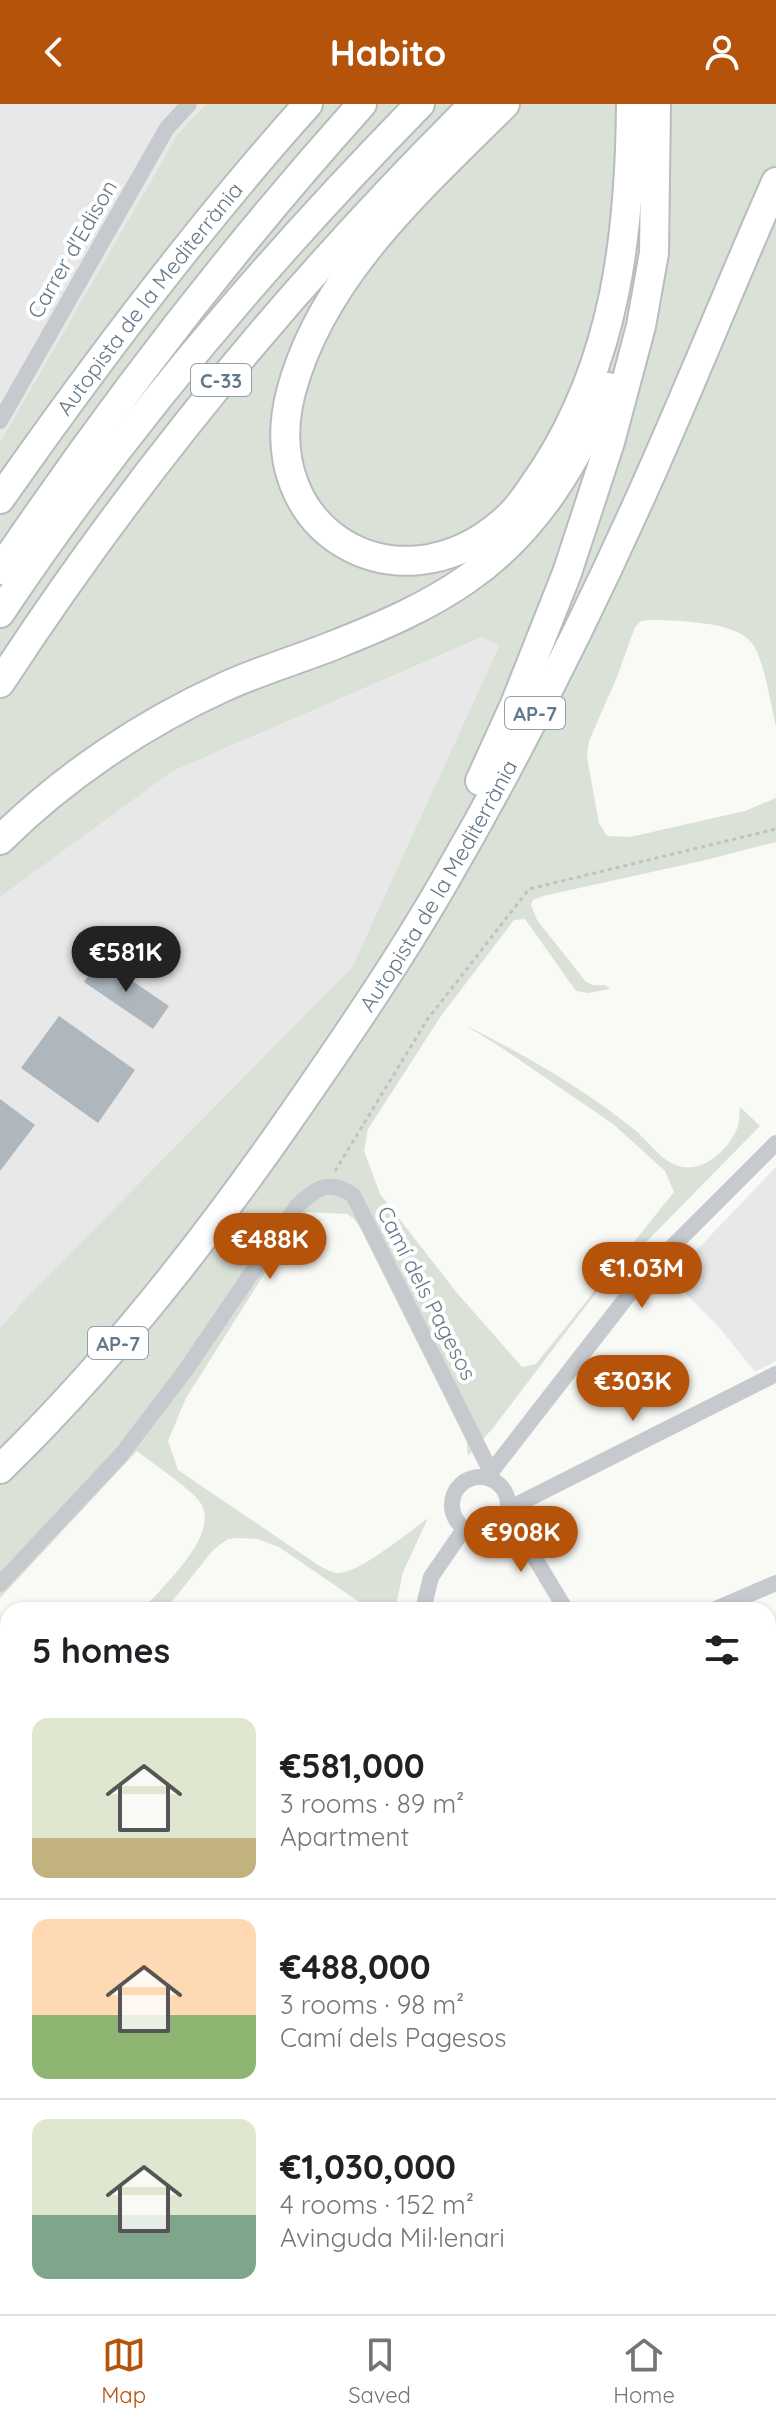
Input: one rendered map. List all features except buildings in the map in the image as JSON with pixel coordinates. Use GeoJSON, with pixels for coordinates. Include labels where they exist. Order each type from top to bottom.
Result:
{"type":"FeatureCollection","features":[{"type":"Feature","properties":{"kind":"highway","name":"Autopista de la Mediterrània"},"geometry":{"type":"LineString","coordinates":[[0,499],[107,350],[204,224],[308,104]]}},
{"type":"Feature","properties":{"kind":"highway"},"geometry":{"type":"LineString","coordinates":[[0,570],[68,470],[243,242],[362,104]]}},
{"type":"Feature","properties":{"kind":"highway","name":"C-33"},"geometry":{"type":"LineString","coordinates":[[0,613],[60,527],[205,340],[347,179],[420,104]]}},
{"type":"Feature","properties":{"kind":"highway","name":"C-33"},"geometry":{"type":"LineString","coordinates":[[0,683],[80,564],[235,362],[360,221],[474,104]]}},
{"type":"Feature","properties":{"kind":"highway"},"geometry":{"type":"LineString","coordinates":[[505,104],[415,196],[359,261],[332,301],[298,371],[286,414],[286,458],[293,485],[306,511],[342,544],[360,553],[409,561],[437,556],[473,542],[503,522],[530,492],[557,450],[586,393],[609,322],[622,255],[629,182],[631,104]]}},
{"type":"Feature","properties":{"kind":"highway"},"geometry":{"type":"LineString","coordinates":[[227,1209],[313,1063],[443,855],[515,704],[567,573],[610,442],[637,341],[654,253],[656,104]]}},
{"type":"Feature","properties":{"kind":"highway"},"geometry":{"type":"LineString","coordinates":[[0,840],[83,769],[152,725],[224,687],[334,645],[434,600],[468,579],[498,554],[533,518],[564,477],[588,434],[608,388],[628,328],[655,180]]}},
{"type":"Feature","properties":{"kind":"highway","name":"Autopista de la Mediterrània"},"geometry":{"type":"LineString","coordinates":[[0,1469],[115,1346],[227,1209],[340,1047],[442,885],[489,803],[571,644],[640,498],[776,182]]}},
{"type":"Feature","properties":{"kind":"street","name":"Carrer d'Edison"},"geometry":{"type":"LineString","coordinates":[[0,421],[167,128],[189,104]]}},
{"type":"Feature","properties":{"kind":"street"},"geometry":{"type":"LineString","coordinates":[[491,1475],[504,1489],[508,1499],[506,1513],[499,1526],[484,1533],[474,1533],[464,1529],[451,1509],[456,1489],[471,1477],[491,1475],[644,1275],[776,1143]]}},
{"type":"Feature","properties":{"kind":"street","name":"Camí dels Pagesos"},"geometry":{"type":"LineString","coordinates":[[329,1186],[342,1188],[353,1195],[491,1475]]}},
{"type":"Feature","properties":{"kind":"street"},"geometry":{"type":"LineString","coordinates":[[0,1584],[121,1455],[185,1371],[297,1206],[313,1191],[329,1186]]}},
{"type":"Feature","properties":{"kind":"street"},"geometry":{"type":"LineString","coordinates":[[506,1513],[776,1374]]}},
{"type":"Feature","properties":{"kind":"street"},"geometry":{"type":"LineString","coordinates":[[506,1513],[561,1602]]}},
{"type":"Feature","properties":{"kind":"street"},"geometry":{"type":"LineString","coordinates":[[425,1602],[431,1577],[464,1529]]}},
{"type":"Feature","properties":{"kind":"street"},"geometry":{"type":"LineString","coordinates":[[740,1602],[776,1583]]}},
{"type":"Feature","properties":{"kind":"path"},"geometry":{"type":"LineString","coordinates":[[329,1186],[337,1165],[427,1020],[529,889],[776,829]]}},
{"type":"Feature","properties":{"kind":"shaded area"},"geometry":{"type":"Polygon","coordinates":[[[0,104],[206,104],[178,134],[0,442],[0,104]]]}},
{"type":"Feature","properties":{"kind":"shaded area"},"geometry":{"type":"Polygon","coordinates":[[[206,104],[776,104],[776,726],[760,659],[756,649],[743,635],[702,623],[641,621],[635,627],[589,741],[587,757],[599,823],[607,836],[630,837],[745,811],[776,798],[776,842],[533,900],[531,905],[537,920],[586,982],[605,985],[610,989],[588,993],[576,991],[525,919],[514,920],[441,1016],[368,1129],[364,1151],[380,1194],[457,1293],[522,1367],[536,1364],[674,1192],[665,1171],[613,1124],[465,1025],[574,1086],[616,1115],[664,1158],[677,1165],[700,1165],[721,1152],[737,1128],[740,1107],[760,1126],[595,1294],[468,1456],[467,1442],[423,1344],[367,1236],[347,1214],[307,1212],[292,1230],[186,1398],[168,1441],[178,1470],[318,1565],[336,1573],[346,1572],[370,1560],[428,1518],[403,1572],[397,1602],[359,1602],[279,1547],[258,1539],[238,1538],[228,1539],[214,1549],[171,1602],[149,1602],[197,1544],[205,1515],[195,1497],[137,1451],[0,1598],[0,1328],[352,967],[499,646],[483,637],[173,771],[0,897],[0,442],[178,134],[206,104]]]}},
{"type":"Feature","properties":{"kind":"shaded area"},"geometry":{"type":"Polygon","coordinates":[[[484,637],[499,646],[352,967],[0,1328],[0,897],[173,771],[484,637]]]}},
{"type":"Feature","properties":{"kind":"shaded area"},"geometry":{"type":"Polygon","coordinates":[[[776,1167],[776,1361],[755,1372],[718,1326],[670,1278],[776,1167]]]}}]}
